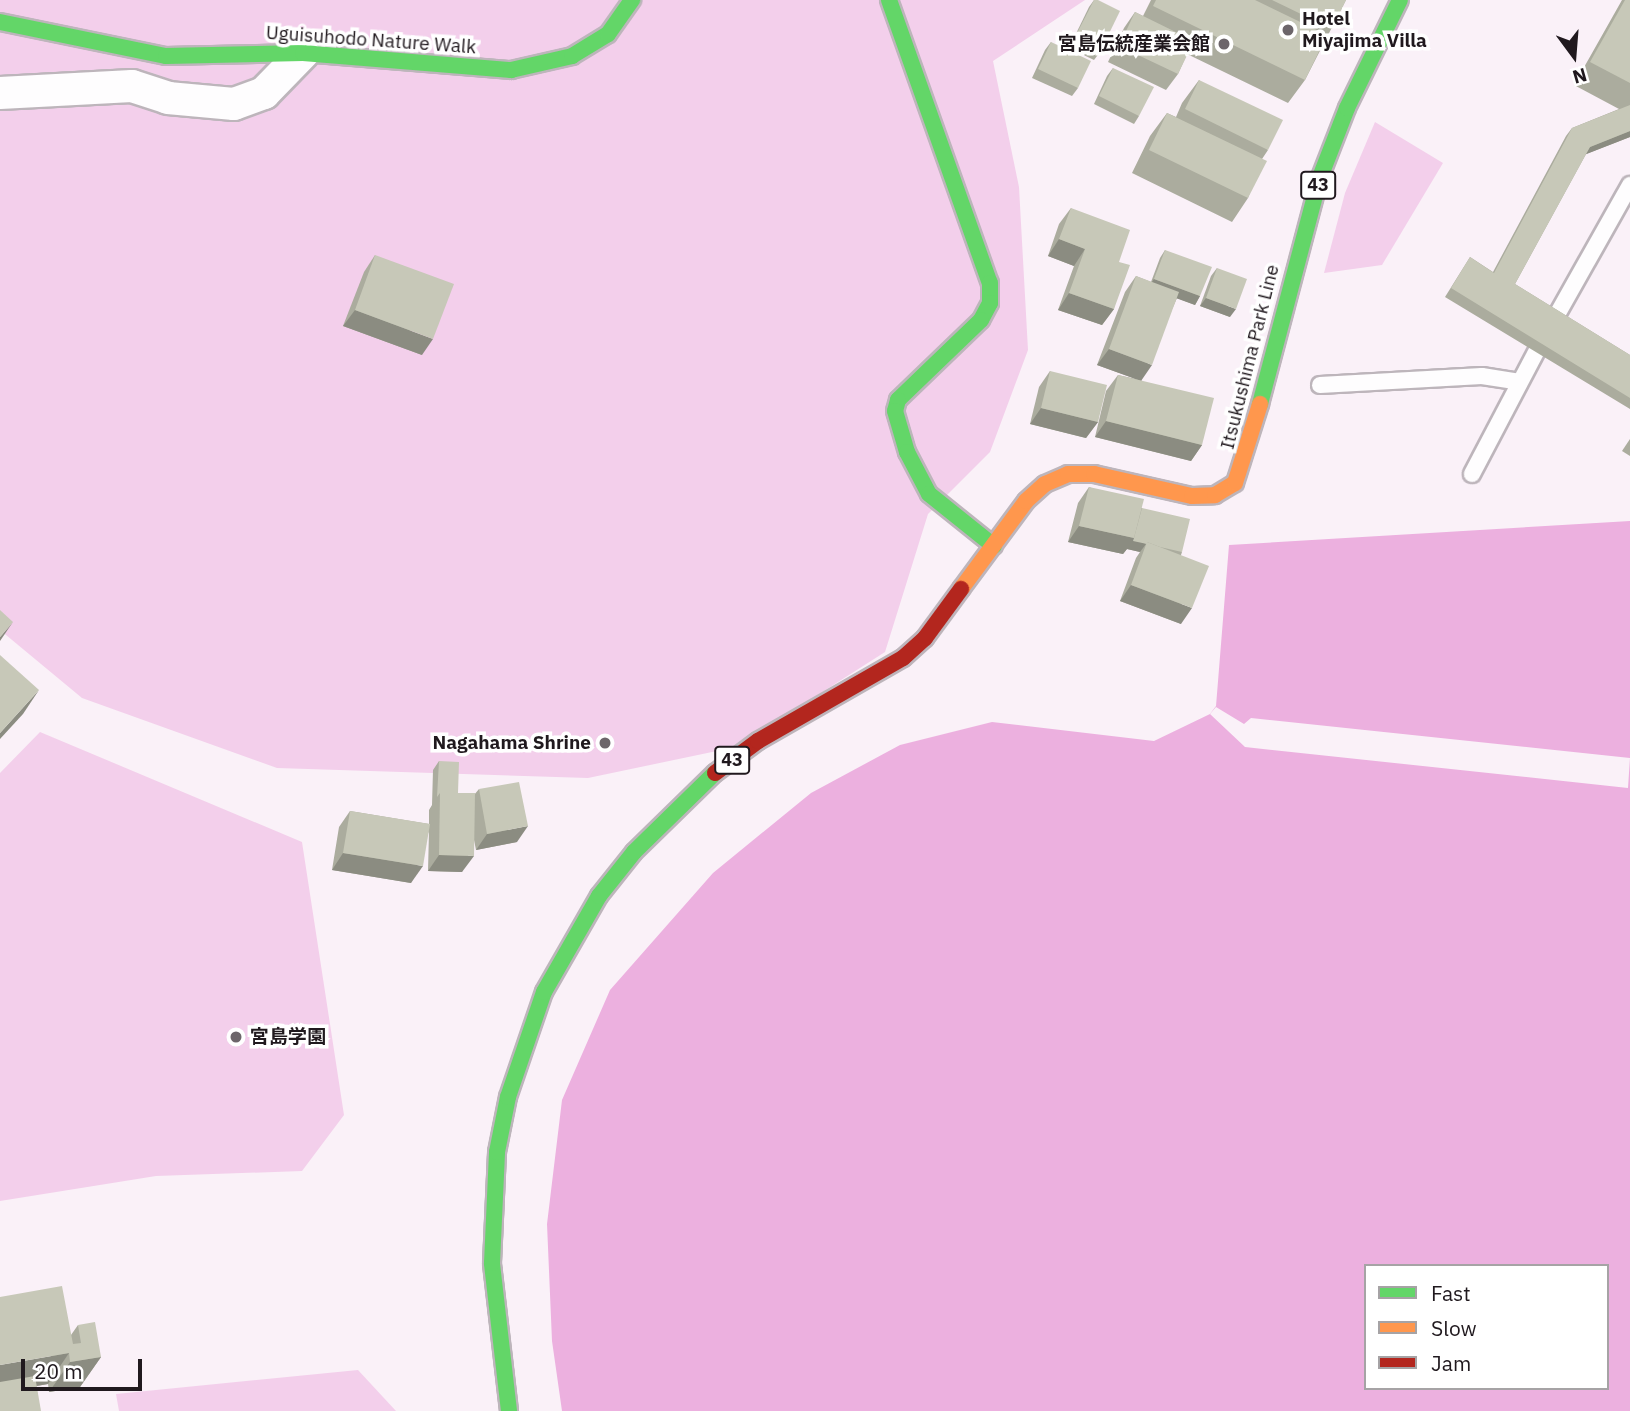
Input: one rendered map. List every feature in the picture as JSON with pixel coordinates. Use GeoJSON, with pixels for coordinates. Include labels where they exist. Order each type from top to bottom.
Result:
{"type":"FeatureCollection","features":[{"type":"Feature","properties":{"kind":"main road","name":"Uguisuhodo Nature Walk"},"geometry":{"type":"LineString","coordinates":[[0,22],[166,56],[303,53],[511,70],[572,56],[608,34],[632,0]]}},
{"type":"Feature","properties":{"kind":"main road"},"geometry":{"type":"LineString","coordinates":[[889,0],[990,283],[990,303],[981,320],[898,400],[895,411],[906,452],[929,494],[994,546]]}},
{"type":"Feature","properties":{"kind":"main road","name":"Itsukushima Park Line"},"geometry":{"type":"LineString","coordinates":[[509,1411],[492,1263],[497,1153],[524,1045],[569,943],[599,896],[671,811],[758,741],[903,658],[945,615],[1026,501],[1045,484],[1068,474],[1094,474],[1192,496],[1215,495],[1235,483],[1245,463],[1319,180],[1347,108],[1400,0]]}},
{"type":"Feature","properties":{"kind":"street"},"geometry":{"type":"LineString","coordinates":[[0,93],[132,86],[169,98],[234,104],[264,93],[303,53]]}},
{"type":"Feature","properties":{"kind":"lane"},"geometry":{"type":"LineString","coordinates":[[1555,320],[1630,185]]}},
{"type":"Feature","properties":{"kind":"lane"},"geometry":{"type":"LineString","coordinates":[[1472,474],[1536,352]]}},
{"type":"Feature","properties":{"kind":"lane"},"geometry":{"type":"LineString","coordinates":[[1320,385],[1482,376],[1520,382]]}},
{"type":"Feature","properties":{"kind":"shaded area"},"geometry":{"type":"Polygon","coordinates":[[[0,0],[1085,0],[993,61],[1019,187],[1028,350],[990,452],[928,514],[885,652],[736,747],[588,778],[277,768],[82,698],[0,630],[0,0]]]}},
{"type":"Feature","properties":{"kind":"shaded area"},"geometry":{"type":"Polygon","coordinates":[[[1375,122],[1443,163],[1382,265],[1324,273],[1345,193],[1375,122]]]}},
{"type":"Feature","properties":{"kind":"shaded area"},"geometry":{"type":"Polygon","coordinates":[[[1630,521],[1630,1411],[562,1411],[552,1341],[547,1224],[562,1100],[610,990],[713,873],[811,793],[900,745],[992,722],[1154,741],[1210,714],[1216,706],[1229,545],[1630,521]]]}},
{"type":"Feature","properties":{"kind":"shaded area"},"geometry":{"type":"Polygon","coordinates":[[[40,732],[302,842],[344,1115],[302,1171],[156,1176],[0,1201],[0,773],[40,732]]]}},
{"type":"Feature","properties":{"kind":"shaded area"},"geometry":{"type":"Polygon","coordinates":[[[358,1370],[396,1411],[119,1411],[116,1394],[358,1370]]]}},
{"type":"Feature","properties":{"kind":"pier"},"geometry":{"type":"Polygon","coordinates":[[[1216,707],[1244,724],[1251,718],[1630,758],[1628,788],[1245,747],[1210,714],[1216,707]]]}},
{"type":"Feature","properties":{"kind":"building"},"geometry":{"type":"Polygon","coordinates":[[[1094,0],[1120,11],[1100,52],[1074,39],[1094,0]]]}},
{"type":"Feature","properties":{"kind":"building"},"geometry":{"type":"Polygon","coordinates":[[[1156,0],[1255,0],[1327,35],[1305,80],[1153,6],[1156,0]]]}},
{"type":"Feature","properties":{"kind":"building"},"geometry":{"type":"Polygon","coordinates":[[[1272,0],[1346,0],[1332,29],[1272,0]]]}},
{"type":"Feature","properties":{"kind":"building"},"geometry":{"type":"Polygon","coordinates":[[[1625,0],[1630,0],[1630,83],[1590,62],[1625,0]]]}},
{"type":"Feature","properties":{"kind":"building"},"geometry":{"type":"Polygon","coordinates":[[[1135,12],[1194,41],[1178,74],[1119,46],[1135,12]]]}},
{"type":"Feature","properties":{"kind":"building"},"geometry":{"type":"Polygon","coordinates":[[[1051,42],[1091,61],[1078,88],[1038,69],[1051,42]]]}},
{"type":"Feature","properties":{"kind":"building"},"geometry":{"type":"Polygon","coordinates":[[[1113,68],[1154,87],[1139,116],[1099,96],[1113,68]]]}},
{"type":"Feature","properties":{"kind":"building"},"geometry":{"type":"Polygon","coordinates":[[[1199,80],[1283,120],[1268,150],[1185,109],[1199,80]]]}},
{"type":"Feature","properties":{"kind":"building"},"geometry":{"type":"Polygon","coordinates":[[[1630,105],[1630,131],[1590,147],[1515,284],[1630,355],[1630,398],[1451,288],[1470,257],[1494,273],[1572,128],[1630,105]]]}},
{"type":"Feature","properties":{"kind":"building"},"geometry":{"type":"Polygon","coordinates":[[[1167,113],[1267,161],[1248,198],[1149,150],[1167,113]]]}},
{"type":"Feature","properties":{"kind":"building"},"geometry":{"type":"Polygon","coordinates":[[[1071,208],[1130,230],[1119,262],[1130,265],[1114,309],[1069,293],[1085,249],[1059,239],[1071,208]]]}},
{"type":"Feature","properties":{"kind":"building"},"geometry":{"type":"Polygon","coordinates":[[[1165,250],[1212,267],[1200,296],[1154,279],[1165,250]]]}},
{"type":"Feature","properties":{"kind":"building"},"geometry":{"type":"Polygon","coordinates":[[[375,255],[454,284],[433,339],[355,310],[375,255]]]}},
{"type":"Feature","properties":{"kind":"building"},"geometry":{"type":"Polygon","coordinates":[[[1217,268],[1247,279],[1236,309],[1206,298],[1217,268]]]}},
{"type":"Feature","properties":{"kind":"building"},"geometry":{"type":"Polygon","coordinates":[[[1136,276],[1179,292],[1152,365],[1109,349],[1136,276]]]}},
{"type":"Feature","properties":{"kind":"building"},"geometry":{"type":"Polygon","coordinates":[[[1050,371],[1107,385],[1098,422],[1041,408],[1050,371]]]}},
{"type":"Feature","properties":{"kind":"building"},"geometry":{"type":"Polygon","coordinates":[[[1118,375],[1214,398],[1202,445],[1106,421],[1118,375]]]}},
{"type":"Feature","properties":{"kind":"building"},"geometry":{"type":"Polygon","coordinates":[[[1089,487],[1144,499],[1134,538],[1079,526],[1089,487]]]}},
{"type":"Feature","properties":{"kind":"building"},"geometry":{"type":"Polygon","coordinates":[[[1142,508],[1190,519],[1182,552],[1133,541],[1142,508]]]}},
{"type":"Feature","properties":{"kind":"building"},"geometry":{"type":"Polygon","coordinates":[[[1147,542],[1209,566],[1192,608],[1131,585],[1147,542]]]}},
{"type":"Feature","properties":{"kind":"building"},"geometry":{"type":"Polygon","coordinates":[[[0,610],[13,622],[0,637],[0,610]]]}},
{"type":"Feature","properties":{"kind":"building"},"geometry":{"type":"Polygon","coordinates":[[[0,655],[39,690],[0,733],[0,655]]]}},
{"type":"Feature","properties":{"kind":"building"},"geometry":{"type":"Polygon","coordinates":[[[439,761],[459,762],[458,793],[440,793],[437,797],[439,761]]]}},
{"type":"Feature","properties":{"kind":"building"},"geometry":{"type":"Polygon","coordinates":[[[519,782],[528,826],[487,834],[479,789],[519,782]]]}},
{"type":"Feature","properties":{"kind":"building"},"geometry":{"type":"Polygon","coordinates":[[[440,793],[475,793],[474,856],[439,855],[440,793]]]}},
{"type":"Feature","properties":{"kind":"building"},"geometry":{"type":"Polygon","coordinates":[[[350,811],[430,824],[423,866],[343,853],[350,811]]]}},
{"type":"Feature","properties":{"kind":"building"},"geometry":{"type":"Polygon","coordinates":[[[62,1286],[73,1344],[81,1343],[78,1325],[95,1322],[101,1357],[70,1362],[69,1353],[0,1365],[0,1297],[62,1286]]]}},
{"type":"Feature","properties":{"kind":"building"},"geometry":{"type":"Polygon","coordinates":[[[35,1376],[41,1411],[0,1411],[0,1382],[35,1376]]]}},
{"type":"Feature","properties":{"kind":"traffic: fast"},"geometry":{"type":"LineString","coordinates":[[0,22],[166,56],[303,53],[511,70],[572,56],[608,34],[632,0]]}},
{"type":"Feature","properties":{"kind":"traffic: fast"},"geometry":{"type":"LineString","coordinates":[[889,0],[990,283],[990,303],[981,320],[898,400],[895,411],[907,452],[929,494],[994,546]]}},
{"type":"Feature","properties":{"kind":"traffic: fast"},"geometry":{"type":"LineString","coordinates":[[1260,404],[1319,180],[1347,108],[1400,0]]}},
{"type":"Feature","properties":{"kind":"traffic: fast"},"geometry":{"type":"LineString","coordinates":[[509,1411],[492,1263],[497,1152],[508,1097],[544,992],[599,896],[634,852],[715,773]]}},
{"type":"Feature","properties":{"kind":"traffic: slow"},"geometry":{"type":"LineString","coordinates":[[961,589],[1026,501],[1045,484],[1068,474],[1094,474],[1192,496],[1215,495],[1235,483],[1260,404]]}},
{"type":"Feature","properties":{"kind":"traffic: jam"},"geometry":{"type":"LineString","coordinates":[[715,773],[758,741],[903,658],[925,638],[961,589]]}},
{"type":"Feature","properties":{"kind":"place","name":"Hotel Miyajima Villa"},"geometry":{"type":"Point","coordinates":[1288,30]}},
{"type":"Feature","properties":{"kind":"place","name":"宮島伝統産業会館"},"geometry":{"type":"Point","coordinates":[1224,44]}},
{"type":"Feature","properties":{"kind":"place","name":"Nagahama Shrine"},"geometry":{"type":"Point","coordinates":[605,743]}},
{"type":"Feature","properties":{"kind":"place","name":"宮島学園"},"geometry":{"type":"Point","coordinates":[236,1037]}}]}
